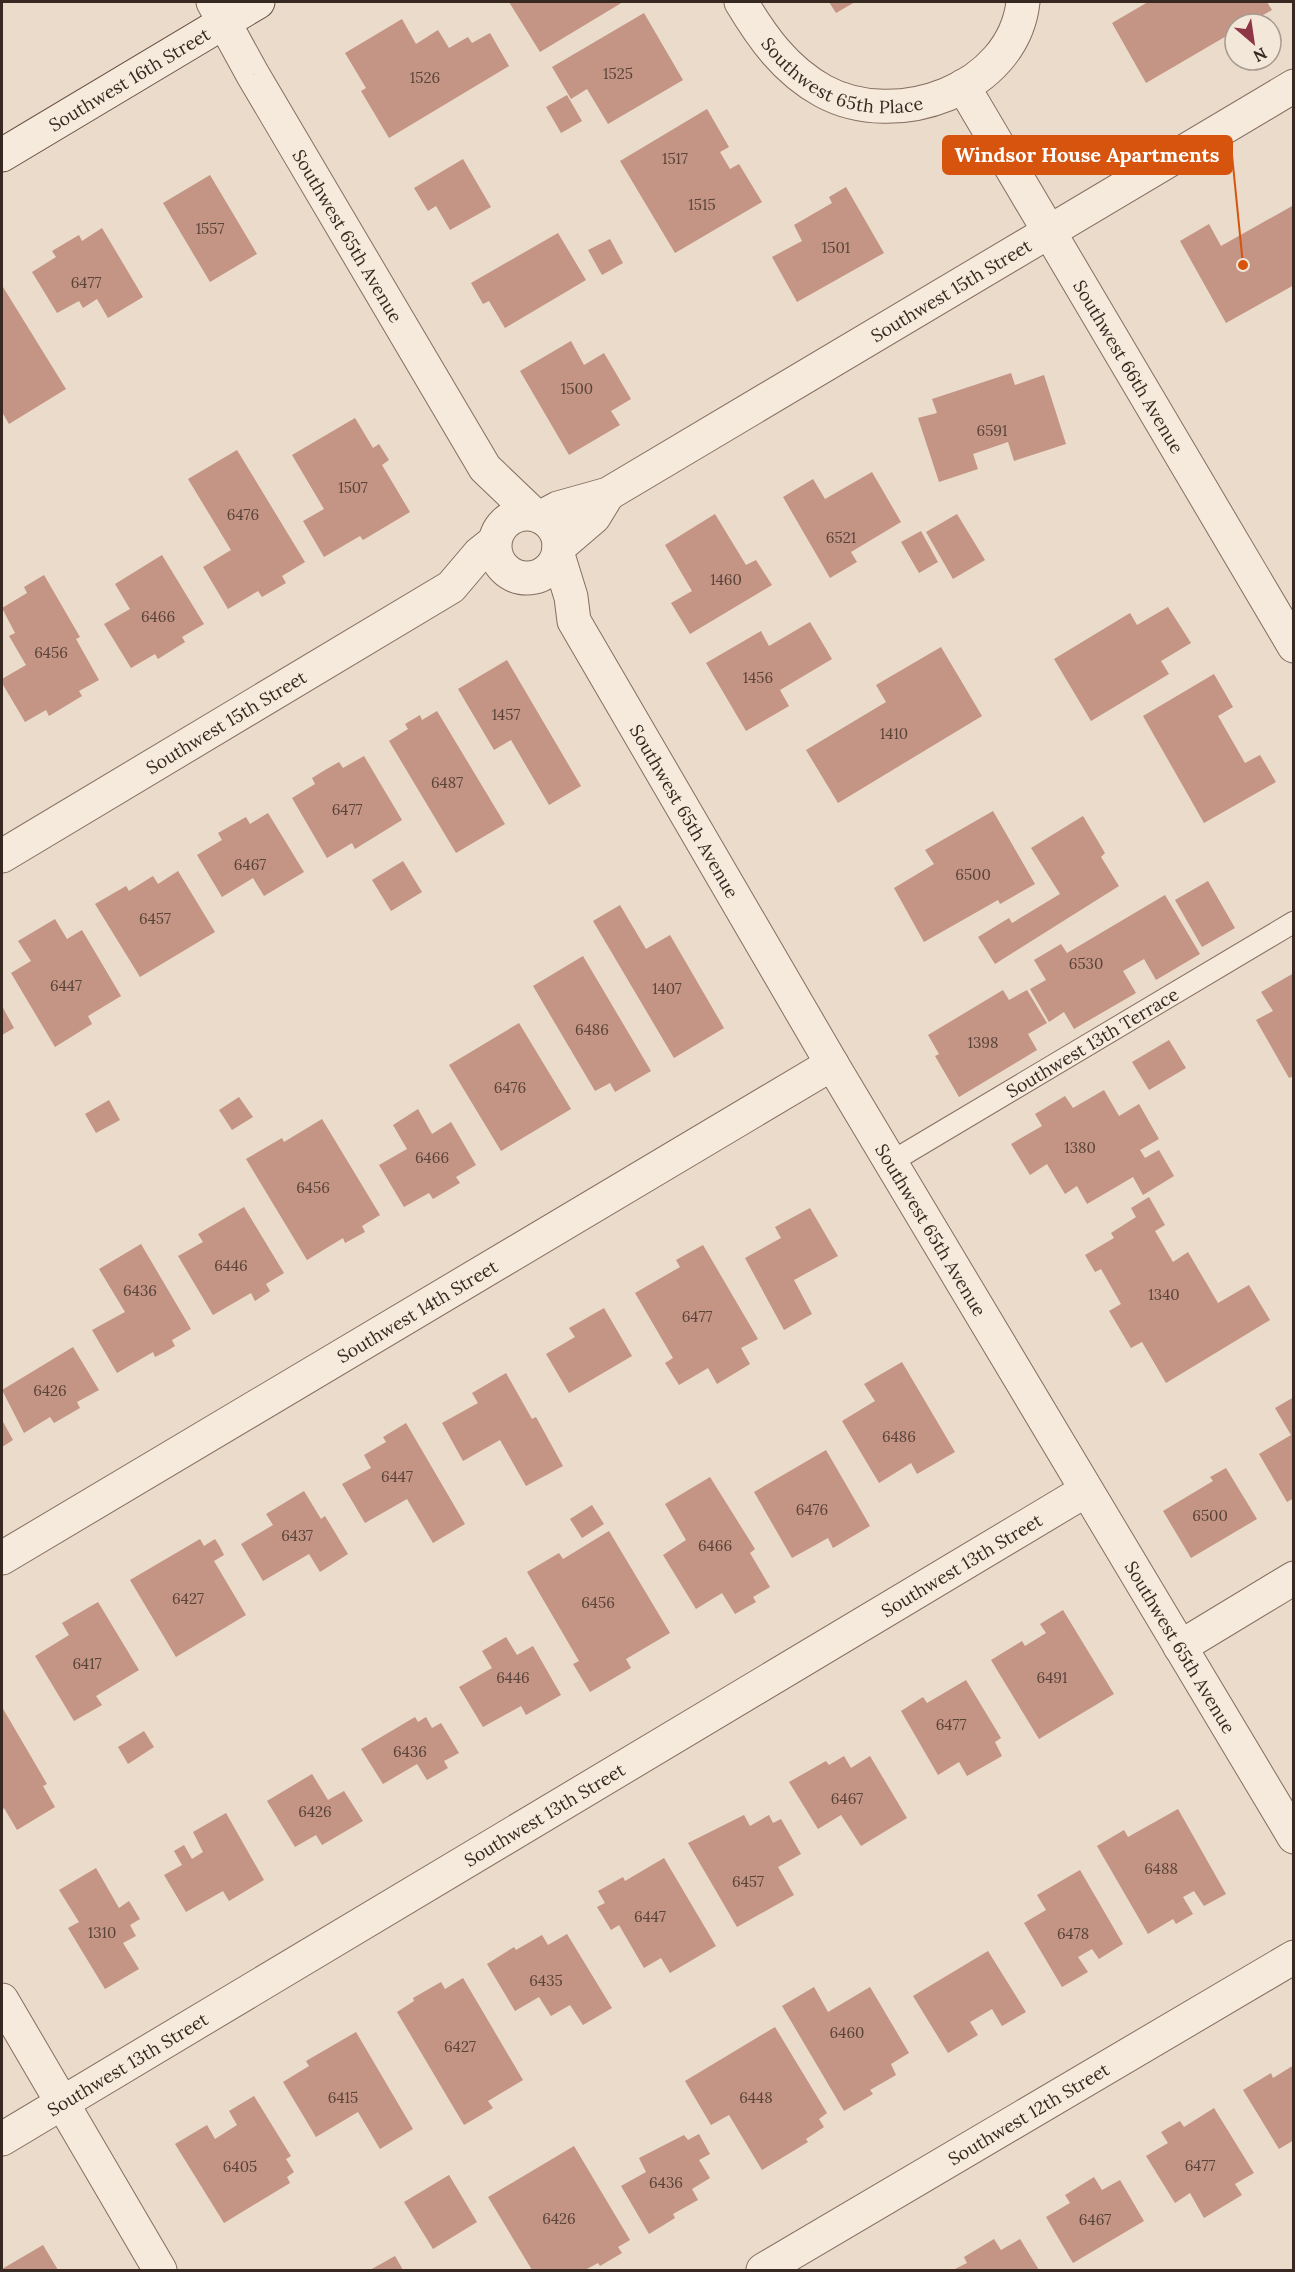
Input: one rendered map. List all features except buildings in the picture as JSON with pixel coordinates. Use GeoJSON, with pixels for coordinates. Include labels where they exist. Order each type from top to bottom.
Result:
{"type":"FeatureCollection","features":[{"type":"Feature","properties":{"kind":"street","name":"Southwest 16th Street"},"geometry":{"type":"LineString","coordinates":[[2,154],[219,12],[258,2]]}},
{"type":"Feature","properties":{"kind":"street","name":"Southwest 65th Place"},"geometry":{"type":"LineString","coordinates":[[741,2],[776,55],[798,75],[823,91],[846,100],[897,108],[939,98],[963,86],[1003,54],[1015,36],[1023,2]]}},
{"type":"Feature","properties":{"kind":"street","name":"Southwest 65th Avenue"},"geometry":{"type":"LineString","coordinates":[[219,12],[485,468],[537,515]]}},
{"type":"Feature","properties":{"kind":"street","name":"Southwest 66th Avenue"},"geometry":{"type":"LineString","coordinates":[[963,86],[1293,646]]}},
{"type":"Feature","properties":{"kind":"street","name":"Southwest 15th Street"},"geometry":{"type":"LineString","coordinates":[[537,515],[608,494],[1293,86]]}},
{"type":"Feature","properties":{"kind":"street","name":"Southwest 65th Avenue"},"geometry":{"type":"LineString","coordinates":[[485,468],[486,493],[495,540]]}},
{"type":"Feature","properties":{"kind":"street","name":"Southwest 15th Street"},"geometry":{"type":"LineString","coordinates":[[559,551],[594,517],[608,494]]}},
{"type":"Feature","properties":{"kind":"street"},"geometry":{"type":"LineString","coordinates":[[523,513],[537,515],[555,529],[559,551],[555,563],[540,575],[517,576],[498,561],[495,540],[506,521],[523,513]]}},
{"type":"Feature","properties":{"kind":"street","name":"Southwest 15th Street"},"geometry":{"type":"LineString","coordinates":[[2,856],[451,587],[479,554],[495,540]]}},
{"type":"Feature","properties":{"kind":"street","name":"Southwest 65th Avenue"},"geometry":{"type":"LineString","coordinates":[[559,551],[571,597],[574,621],[832,1065],[1293,1836]]}},
{"type":"Feature","properties":{"kind":"street","name":"Southwest 65th Avenue"},"geometry":{"type":"LineString","coordinates":[[517,576],[553,608],[574,621]]}},
{"type":"Feature","properties":{"kind":"street","name":"Southwest 15th Street"},"geometry":{"type":"LineString","coordinates":[[451,587],[517,576]]}},
{"type":"Feature","properties":{"kind":"street","name":"Southwest 14th Street"},"geometry":{"type":"LineString","coordinates":[[2,1558],[832,1065]]}},
{"type":"Feature","properties":{"kind":"street","name":"Southwest 13th Street"},"geometry":{"type":"LineString","coordinates":[[2,2139],[1085,1491]]}},
{"type":"Feature","properties":{"kind":"street"},"geometry":{"type":"LineString","coordinates":[[1180,1647],[1293,1578]]}},
{"type":"Feature","properties":{"kind":"street","name":"Southwest 12th Street"},"geometry":{"type":"LineString","coordinates":[[763,2271],[1293,1957]]}},
{"type":"Feature","properties":{"kind":"street"},"geometry":{"type":"LineString","coordinates":[[2,2000],[160,2271]]}},
{"type":"Feature","properties":{"kind":"lane","name":"Southwest 13th Terrace"},"geometry":{"type":"LineString","coordinates":[[891,1162],[1293,922]]}},
{"type":"Feature","properties":{"kind":"place","name":"Windsor House Apartments"},"geometry":{"type":"Point","coordinates":[1243,265]}}]}
